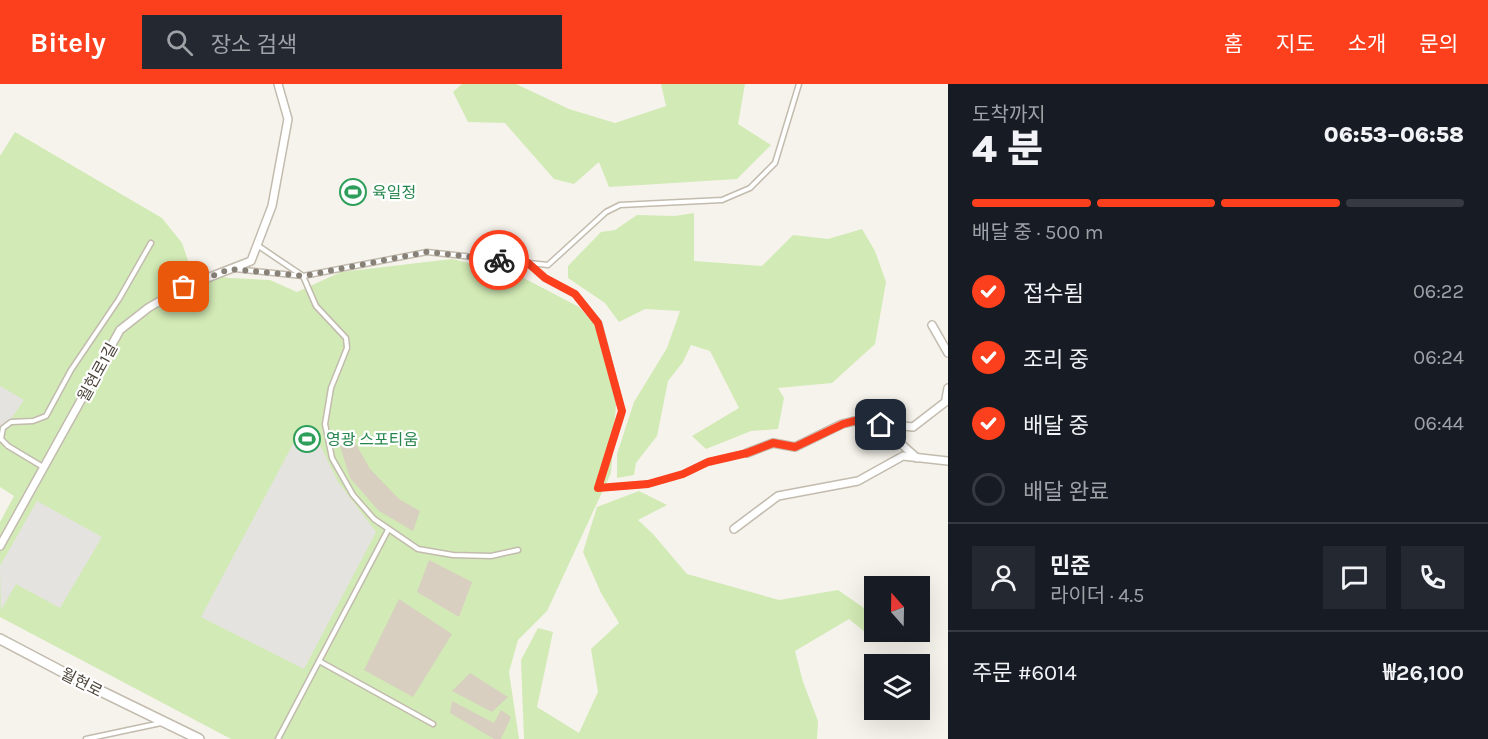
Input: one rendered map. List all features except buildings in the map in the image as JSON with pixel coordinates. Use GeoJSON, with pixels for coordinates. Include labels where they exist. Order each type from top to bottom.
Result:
{"type":"FeatureCollection","features":[{"type":"Feature","properties":{"kind":"street","name":"월현로1길"},"geometry":{"type":"LineString","coordinates":[[0,546],[120,330],[148,308],[184,287],[250,261],[272,206],[288,119],[278,84]]}},
{"type":"Feature","properties":{"kind":"street"},"geometry":{"type":"LineString","coordinates":[[932,325],[948,353]]}},
{"type":"Feature","properties":{"kind":"street"},"geometry":{"type":"LineString","coordinates":[[747,453],[773,443],[795,447],[854,421],[913,427],[947,399],[948,388]]}},
{"type":"Feature","properties":{"kind":"street"},"geometry":{"type":"LineString","coordinates":[[881,425],[917,458]]}},
{"type":"Feature","properties":{"kind":"street"},"geometry":{"type":"LineString","coordinates":[[734,529],[778,496],[858,481],[903,456],[948,461]]}},
{"type":"Feature","properties":{"kind":"street","name":"월현로"},"geometry":{"type":"LineString","coordinates":[[0,639],[199,739]]}},
{"type":"Feature","properties":{"kind":"lane"},"geometry":{"type":"LineString","coordinates":[[230,269],[303,276],[427,252],[548,265],[606,212],[620,205],[722,200],[750,188],[775,163],[799,84]]}},
{"type":"Feature","properties":{"kind":"lane"},"geometry":{"type":"LineString","coordinates":[[44,468],[8,446],[1,439],[3,428],[11,422],[33,421],[46,416],[71,370],[119,299],[151,243]]}},
{"type":"Feature","properties":{"kind":"lane"},"geometry":{"type":"LineString","coordinates":[[257,245],[303,276],[316,306],[346,338],[347,348],[331,388],[325,424],[332,458],[350,491],[374,519],[418,549],[453,555],[492,556],[518,550]]}},
{"type":"Feature","properties":{"kind":"lane"},"geometry":{"type":"LineString","coordinates":[[528,263],[545,278],[575,294],[598,323],[622,411],[598,488],[648,484],[683,474],[708,462],[747,453]]}},
{"type":"Feature","properties":{"kind":"lane"},"geometry":{"type":"LineString","coordinates":[[278,739],[388,530]]}},
{"type":"Feature","properties":{"kind":"lane"},"geometry":{"type":"LineString","coordinates":[[319,661],[433,724]]}},
{"type":"Feature","properties":{"kind":"lane"},"geometry":{"type":"LineString","coordinates":[[86,739],[109,732],[165,722]]}},
{"type":"Feature","properties":{"kind":"green space"},"geometry":{"type":"Polygon","coordinates":[[[462,84],[516,84],[569,109],[615,123],[666,106],[661,84],[745,84],[738,124],[771,145],[737,179],[609,187],[599,162],[574,184],[554,179],[505,123],[468,122],[453,92],[462,84]]]}},
{"type":"Feature","properties":{"kind":"green space","name":"영광 스포티움"},"geometry":{"type":"Polygon","coordinates":[[[15,132],[162,218],[182,243],[192,272],[229,278],[270,280],[297,292],[341,272],[452,259],[516,274],[579,307],[597,327],[610,367],[616,404],[611,473],[547,611],[518,640],[509,672],[519,739],[231,739],[0,617],[0,522],[14,496],[0,487],[0,156],[15,132]]]}},
{"type":"Feature","properties":{"kind":"green space"},"geometry":{"type":"Polygon","coordinates":[[[694,213],[694,261],[762,266],[793,235],[828,239],[862,229],[875,251],[886,282],[875,344],[832,383],[778,388],[784,398],[778,429],[751,431],[706,449],[692,436],[739,408],[710,351],[691,345],[683,362],[668,381],[657,436],[636,463],[634,475],[617,478],[617,454],[634,402],[667,348],[680,311],[645,309],[619,322],[605,303],[568,278],[568,266],[601,232],[615,230],[637,215],[675,216],[694,213]]]}},
{"type":"Feature","properties":{"kind":"green space"},"geometry":{"type":"Polygon","coordinates":[[[639,491],[667,505],[638,520],[687,574],[779,600],[838,590],[864,608],[864,631],[849,619],[795,651],[803,682],[818,721],[817,739],[524,739],[521,660],[538,628],[553,632],[537,707],[579,733],[598,692],[591,649],[619,623],[601,593],[583,552],[597,507],[639,491]]]}},
{"type":"Feature","properties":{"kind":"shaded area"},"geometry":{"type":"Polygon","coordinates":[[[0,386],[24,400],[0,435],[0,386]]]}},
{"type":"Feature","properties":{"kind":"shaded area"},"geometry":{"type":"Polygon","coordinates":[[[302,427],[321,447],[338,482],[376,532],[304,669],[201,617],[302,427]]]}},
{"type":"Feature","properties":{"kind":"shaded area"},"geometry":{"type":"Polygon","coordinates":[[[37,501],[102,537],[60,608],[16,584],[1,610],[0,566],[37,501]]]}},
{"type":"Feature","properties":{"kind":"way so far"},"geometry":{"type":"LineString","coordinates":[[184,287],[230,269],[303,276],[427,252],[499,260]]}},
{"type":"Feature","properties":{"kind":"place","name":"육일정"},"geometry":{"type":"Point","coordinates":[353,192]}},
{"type":"Feature","properties":{"kind":"place","name":"영광 스포티움"},"geometry":{"type":"Point","coordinates":[307,439]}},
{"type":"Feature","properties":{"kind":"route"},"geometry":{"type":"LineString","coordinates":[[499,260],[528,263],[545,278],[575,294],[592,312],[598,323],[622,411],[598,488],[648,484],[683,474],[708,462],[747,453],[773,443],[795,447],[854,421],[881,425]]}}]}
